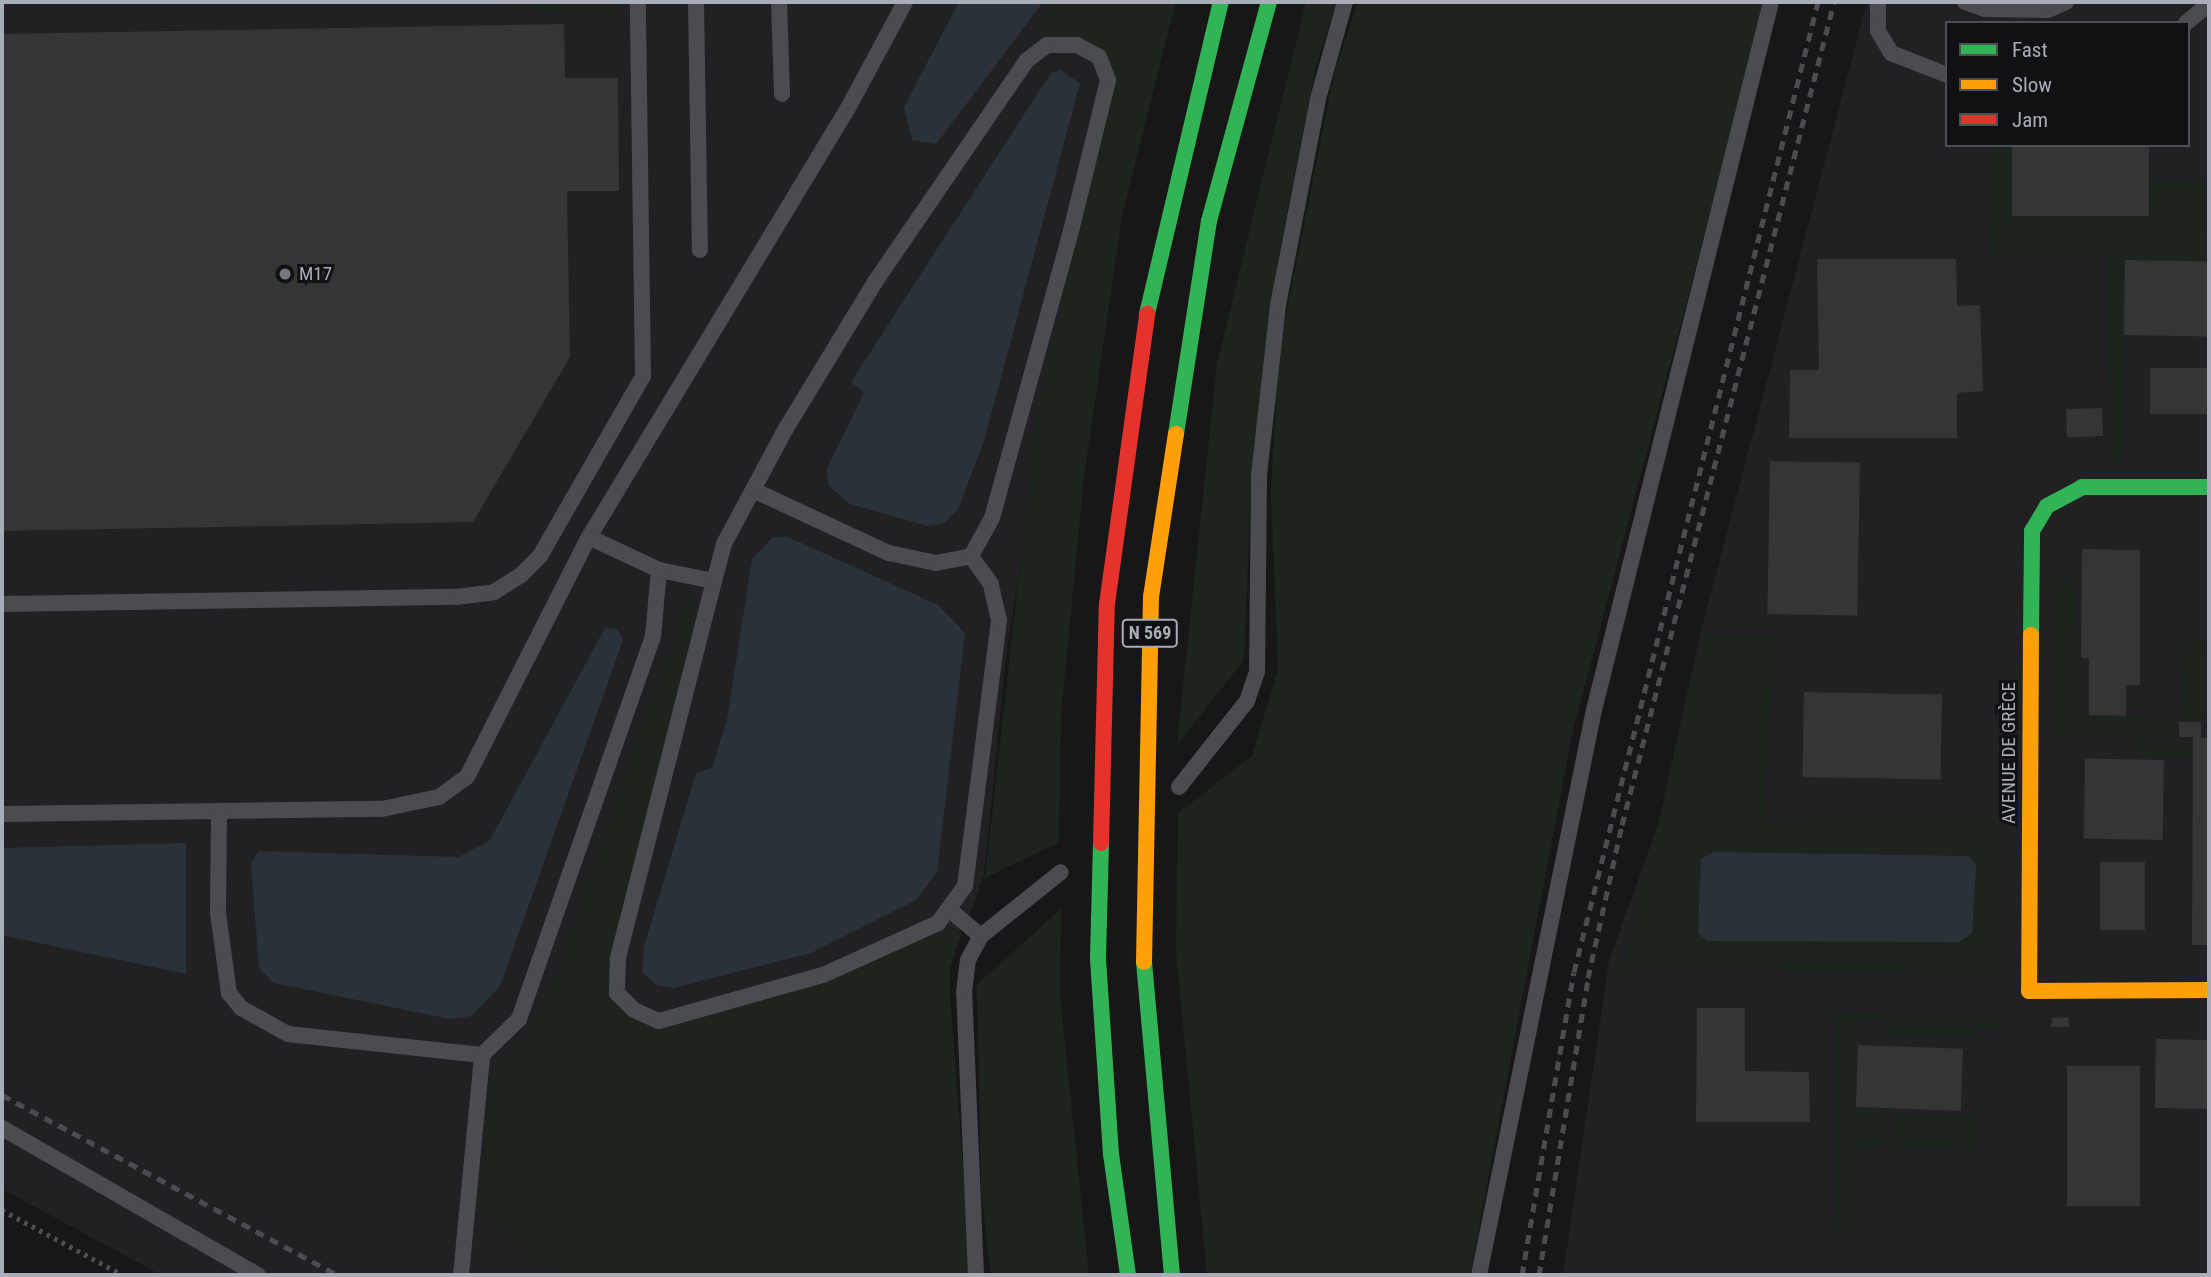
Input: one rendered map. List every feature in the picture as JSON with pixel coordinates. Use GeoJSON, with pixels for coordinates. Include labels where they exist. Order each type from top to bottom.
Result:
{"type":"FeatureCollection","features":[{"type":"Feature","properties":{"kind":"main road","name":"N 569"},"geometry":{"type":"LineString","coordinates":[[1128,1275],[1111,1154],[1098,959],[1107,604],[1132,390],[1166,212],[1221,2]]}},
{"type":"Feature","properties":{"kind":"main road","name":"N 569"},"geometry":{"type":"LineString","coordinates":[[1172,1275],[1156,1149],[1144,963],[1151,597],[1209,221],[1269,2]]}},
{"type":"Feature","properties":{"kind":"main road","name":"AVENUE DE GRÈCE"},"geometry":{"type":"LineString","coordinates":[[2209,487],[2082,487],[2047,506],[2032,531],[2029,991],[2209,990]]}},
{"type":"Feature","properties":{"kind":"lane"},"geometry":{"type":"LineString","coordinates":[[2,604],[456,597],[494,592],[521,575],[540,556],[643,376],[638,2]]}},
{"type":"Feature","properties":{"kind":"lane"},"geometry":{"type":"LineString","coordinates":[[696,2],[700,250]]}},
{"type":"Feature","properties":{"kind":"lane"},"geometry":{"type":"LineString","coordinates":[[779,2],[782,94]]}},
{"type":"Feature","properties":{"kind":"lane"},"geometry":{"type":"LineString","coordinates":[[2,814],[219,814],[382,809],[439,797],[457,783],[589,537],[848,108],[905,2]]}},
{"type":"Feature","properties":{"kind":"lane"},"geometry":{"type":"LineString","coordinates":[[1179,787],[1247,701],[1256,672],[1259,475],[1278,304],[1319,95],[1345,2]]}},
{"type":"Feature","properties":{"kind":"lane"},"geometry":{"type":"LineString","coordinates":[[1479,1275],[1594,710],[1771,2]]}},
{"type":"Feature","properties":{"kind":"lane"},"geometry":{"type":"LineString","coordinates":[[1878,2],[1878,31],[1891,53],[1945,74]]}},
{"type":"Feature","properties":{"kind":"lane"},"geometry":{"type":"LineString","coordinates":[[1965,2],[1985,9],[2048,10],[2066,2]]}},
{"type":"Feature","properties":{"kind":"lane"},"geometry":{"type":"LineString","coordinates":[[2188,21],[2209,4]]}},
{"type":"Feature","properties":{"kind":"lane"},"geometry":{"type":"LineString","coordinates":[[1046,45],[1077,45],[1099,57],[1108,80],[1007,469],[971,556],[991,584],[999,620],[973,844],[965,886],[951,911],[938,923],[823,975],[659,1021],[634,1010],[618,993],[618,959],[724,544],[875,282],[1027,60],[1046,45]]}},
{"type":"Feature","properties":{"kind":"lane"},"geometry":{"type":"LineString","coordinates":[[754,490],[889,553],[936,563],[971,556]]}},
{"type":"Feature","properties":{"kind":"lane"},"geometry":{"type":"LineString","coordinates":[[589,537],[659,570],[714,581]]}},
{"type":"Feature","properties":{"kind":"lane"},"geometry":{"type":"LineString","coordinates":[[461,1275],[482,1055],[519,1019],[555,930],[653,637],[659,570]]}},
{"type":"Feature","properties":{"kind":"lane"},"geometry":{"type":"LineString","coordinates":[[219,814],[218,913],[229,993],[241,1008],[288,1034],[482,1055]]}},
{"type":"Feature","properties":{"kind":"lane"},"geometry":{"type":"LineString","coordinates":[[976,1275],[964,992],[968,960],[981,936],[1061,872]]}},
{"type":"Feature","properties":{"kind":"lane"},"geometry":{"type":"LineString","coordinates":[[951,911],[981,936]]}},
{"type":"Feature","properties":{"kind":"lane"},"geometry":{"type":"LineString","coordinates":[[2,1128],[258,1275]]}},
{"type":"Feature","properties":{"kind":"path"},"geometry":{"type":"LineString","coordinates":[[2,1210],[123,1275]]}},
{"type":"Feature","properties":{"kind":"shaded area"},"geometry":{"type":"Polygon","coordinates":[[[2,2],[1077,2],[1141,38],[1043,415],[1007,649],[984,874],[970,914],[917,1008],[650,1275],[161,1275],[2,1189],[2,2]]]}},
{"type":"Feature","properties":{"kind":"shaded area"},"geometry":{"type":"Polygon","coordinates":[[[502,2],[616,2],[618,19],[502,8],[502,2]]]}},
{"type":"Feature","properties":{"kind":"shaded area"},"geometry":{"type":"Polygon","coordinates":[[[959,2],[1043,2],[936,144],[912,140],[904,107],[959,2]]]}},
{"type":"Feature","properties":{"kind":"shaded area"},"geometry":{"type":"Polygon","coordinates":[[[1058,2],[1176,2],[1122,215],[1084,477],[1061,715],[1059,842],[985,878],[1037,414],[1112,79],[1097,47],[1082,36],[1031,39],[1058,2]]]}},
{"type":"Feature","properties":{"kind":"shaded area"},"geometry":{"type":"Polygon","coordinates":[[[1306,2],[1336,2],[1315,70],[1278,260],[1252,463],[1244,660],[1177,745],[1217,363],[1306,2]]]}},
{"type":"Feature","properties":{"kind":"shaded area"},"geometry":{"type":"Polygon","coordinates":[[[1358,2],[1766,2],[1572,734],[1470,1275],[1207,1275],[1176,951],[1178,813],[1252,756],[1278,670],[1271,490],[1279,351],[1334,74],[1358,2]]]}},
{"type":"Feature","properties":{"kind":"shaded area"},"geometry":{"type":"Polygon","coordinates":[[[1867,2],[2209,2],[2209,1275],[1563,1275],[1609,961],[1658,825],[1701,631],[1867,2]]]}},
{"type":"Feature","properties":{"kind":"shaded area"},"geometry":{"type":"Polygon","coordinates":[[[1060,70],[1080,83],[984,441],[958,509],[945,523],[928,526],[850,504],[828,485],[827,468],[864,393],[851,382],[1051,73],[1060,70]]]}},
{"type":"Feature","properties":{"kind":"shaded area"},"geometry":{"type":"Polygon","coordinates":[[[1993,147],[2012,147],[2011,216],[2141,217],[2143,179],[2203,181],[2209,262],[2125,261],[2123,462],[2110,462],[2108,256],[1988,256],[1993,147]]]}},
{"type":"Feature","properties":{"kind":"shaded area"},"geometry":{"type":"Polygon","coordinates":[[[773,537],[788,537],[938,605],[965,633],[937,872],[916,900],[811,953],[673,988],[656,985],[642,972],[644,947],[696,773],[712,768],[727,720],[752,559],[773,537]]]}},
{"type":"Feature","properties":{"kind":"shaded area"},"geometry":{"type":"Polygon","coordinates":[[[2074,579],[2083,714],[2176,719],[2179,737],[2055,737],[2058,581],[2074,579]]]}},
{"type":"Feature","properties":{"kind":"shaded area"},"geometry":{"type":"Polygon","coordinates":[[[691,591],[699,609],[609,990],[635,1022],[665,1027],[819,981],[951,926],[962,933],[950,966],[950,995],[971,1275],[565,1275],[477,1205],[494,1075],[531,1032],[550,996],[691,591]]]}},
{"type":"Feature","properties":{"kind":"shaded area"},"geometry":{"type":"Polygon","coordinates":[[[605,628],[617,629],[623,640],[500,986],[471,1016],[450,1019],[274,983],[259,968],[251,863],[259,851],[459,857],[490,840],[605,628]]]}},
{"type":"Feature","properties":{"kind":"shaded area"},"geometry":{"type":"Polygon","coordinates":[[[1778,636],[1763,794],[1767,819],[1998,816],[2002,975],[1624,968],[1703,637],[1778,636]]]}},
{"type":"Feature","properties":{"kind":"shaded area"},"geometry":{"type":"Polygon","coordinates":[[[2202,639],[2209,667],[2209,720],[2180,717],[2179,661],[2202,639]]]}},
{"type":"Feature","properties":{"kind":"shaded area"},"geometry":{"type":"Polygon","coordinates":[[[2135,742],[2192,742],[2192,757],[2142,755],[2135,742]]]}},
{"type":"Feature","properties":{"kind":"shaded area"},"geometry":{"type":"Polygon","coordinates":[[[186,843],[186,974],[2,935],[2,848],[186,843]]]}},
{"type":"Feature","properties":{"kind":"shaded area"},"geometry":{"type":"Polygon","coordinates":[[[1713,852],[1969,856],[1976,865],[1972,933],[1959,942],[1707,941],[1698,933],[1701,859],[1713,852]]]}},
{"type":"Feature","properties":{"kind":"shaded area"},"geometry":{"type":"Polygon","coordinates":[[[1061,909],[1060,996],[1089,1275],[991,1275],[981,1189],[977,984],[1061,909]]]}},
{"type":"Feature","properties":{"kind":"shaded area"},"geometry":{"type":"Polygon","coordinates":[[[1836,1013],[2001,1014],[2000,1029],[1959,1026],[1976,1031],[1975,1036],[1887,1035],[1886,1018],[1854,1021],[1857,1107],[1885,1108],[1890,1118],[1887,1147],[1857,1147],[1855,1231],[1835,1231],[1836,1013]]]}},
{"type":"Feature","properties":{"kind":"shaded area"},"geometry":{"type":"Polygon","coordinates":[[[1976,1116],[1976,1150],[1902,1148],[1896,1140],[1895,1117],[1976,1116]]]}},
{"type":"Feature","properties":{"kind":"building","name":"M17"},"geometry":{"type":"Polygon","coordinates":[[[564,24],[565,78],[618,78],[619,191],[567,191],[570,357],[473,522],[2,531],[2,34],[564,24]]]}},
{"type":"Feature","properties":{"kind":"building"},"geometry":{"type":"Polygon","coordinates":[[[2012,147],[2149,147],[2149,216],[2012,216],[2012,147]]]}},
{"type":"Feature","properties":{"kind":"building"},"geometry":{"type":"Polygon","coordinates":[[[1817,259],[1956,259],[1957,306],[1980,305],[1983,391],[1957,393],[1957,438],[1789,438],[1790,370],[1819,370],[1817,259]]]}},
{"type":"Feature","properties":{"kind":"building"},"geometry":{"type":"Polygon","coordinates":[[[2125,260],[2209,261],[2208,336],[2124,335],[2125,260]]]}},
{"type":"Feature","properties":{"kind":"building"},"geometry":{"type":"Polygon","coordinates":[[[2150,368],[2209,368],[2209,414],[2150,414],[2150,368]]]}},
{"type":"Feature","properties":{"kind":"building"},"geometry":{"type":"Polygon","coordinates":[[[2102,408],[2103,436],[2067,437],[2066,409],[2102,408]]]}},
{"type":"Feature","properties":{"kind":"building"},"geometry":{"type":"Polygon","coordinates":[[[1770,461],[1860,463],[1857,616],[1767,614],[1770,461]]]}},
{"type":"Feature","properties":{"kind":"building"},"geometry":{"type":"Polygon","coordinates":[[[2082,549],[2140,550],[2140,685],[2126,685],[2126,716],[2089,715],[2089,658],[2081,658],[2082,549]]]}},
{"type":"Feature","properties":{"kind":"building"},"geometry":{"type":"Polygon","coordinates":[[[1804,692],[1942,694],[1940,779],[1803,777],[1804,692]]]}},
{"type":"Feature","properties":{"kind":"building"},"geometry":{"type":"Polygon","coordinates":[[[2179,722],[2201,722],[2201,738],[2209,738],[2209,945],[2192,945],[2193,737],[2179,737],[2179,722]]]}},
{"type":"Feature","properties":{"kind":"building"},"geometry":{"type":"Polygon","coordinates":[[[2085,759],[2164,760],[2163,840],[2084,839],[2085,759]]]}},
{"type":"Feature","properties":{"kind":"building"},"geometry":{"type":"Polygon","coordinates":[[[2100,862],[2145,862],[2145,930],[2100,930],[2100,862]]]}},
{"type":"Feature","properties":{"kind":"building"},"geometry":{"type":"Polygon","coordinates":[[[1697,1008],[1745,1008],[1745,1071],[1809,1072],[1810,1122],[1696,1122],[1697,1008]]]}},
{"type":"Feature","properties":{"kind":"building"},"geometry":{"type":"Polygon","coordinates":[[[2068,1017],[2069,1027],[2051,1027],[2052,1018],[2068,1017]]]}},
{"type":"Feature","properties":{"kind":"building"},"geometry":{"type":"Polygon","coordinates":[[[2156,1039],[2209,1040],[2208,1109],[2155,1108],[2156,1039]]]}},
{"type":"Feature","properties":{"kind":"building"},"geometry":{"type":"Polygon","coordinates":[[[1858,1045],[1963,1049],[1961,1111],[1856,1107],[1858,1045]]]}},
{"type":"Feature","properties":{"kind":"building"},"geometry":{"type":"Polygon","coordinates":[[[2067,1066],[2140,1066],[2140,1206],[2067,1206],[2067,1066]]]}},
{"type":"Feature","properties":{"kind":"railway"},"geometry":{"type":"LineString","coordinates":[[1522,1275],[1574,972],[1818,2]]}},
{"type":"Feature","properties":{"kind":"railway"},"geometry":{"type":"LineString","coordinates":[[1539,1275],[1588,978],[1622,825],[1834,2]]}},
{"type":"Feature","properties":{"kind":"railway"},"geometry":{"type":"LineString","coordinates":[[2,1095],[337,1275]]}},
{"type":"Feature","properties":{"kind":"traffic: fast"},"geometry":{"type":"LineString","coordinates":[[1147,314],[1221,2]]}},
{"type":"Feature","properties":{"kind":"traffic: fast"},"geometry":{"type":"LineString","coordinates":[[1176,434],[1209,221],[1269,2]]}},
{"type":"Feature","properties":{"kind":"traffic: fast"},"geometry":{"type":"LineString","coordinates":[[2031,635],[2032,531],[2047,506],[2082,487],[2209,487]]}},
{"type":"Feature","properties":{"kind":"traffic: fast"},"geometry":{"type":"LineString","coordinates":[[1101,843],[1098,959],[1111,1154],[1128,1275]]}},
{"type":"Feature","properties":{"kind":"traffic: fast"},"geometry":{"type":"LineString","coordinates":[[1144,962],[1172,1275]]}},
{"type":"Feature","properties":{"kind":"traffic: slow"},"geometry":{"type":"LineString","coordinates":[[1144,962],[1151,597],[1176,434]]}},
{"type":"Feature","properties":{"kind":"traffic: slow"},"geometry":{"type":"LineString","coordinates":[[2031,635],[2029,991],[2209,990]]}},
{"type":"Feature","properties":{"kind":"traffic: jam"},"geometry":{"type":"LineString","coordinates":[[1101,843],[1107,604],[1147,314]]}},
{"type":"Feature","properties":{"kind":"place","name":"M17"},"geometry":{"type":"Point","coordinates":[285,274]}}]}
